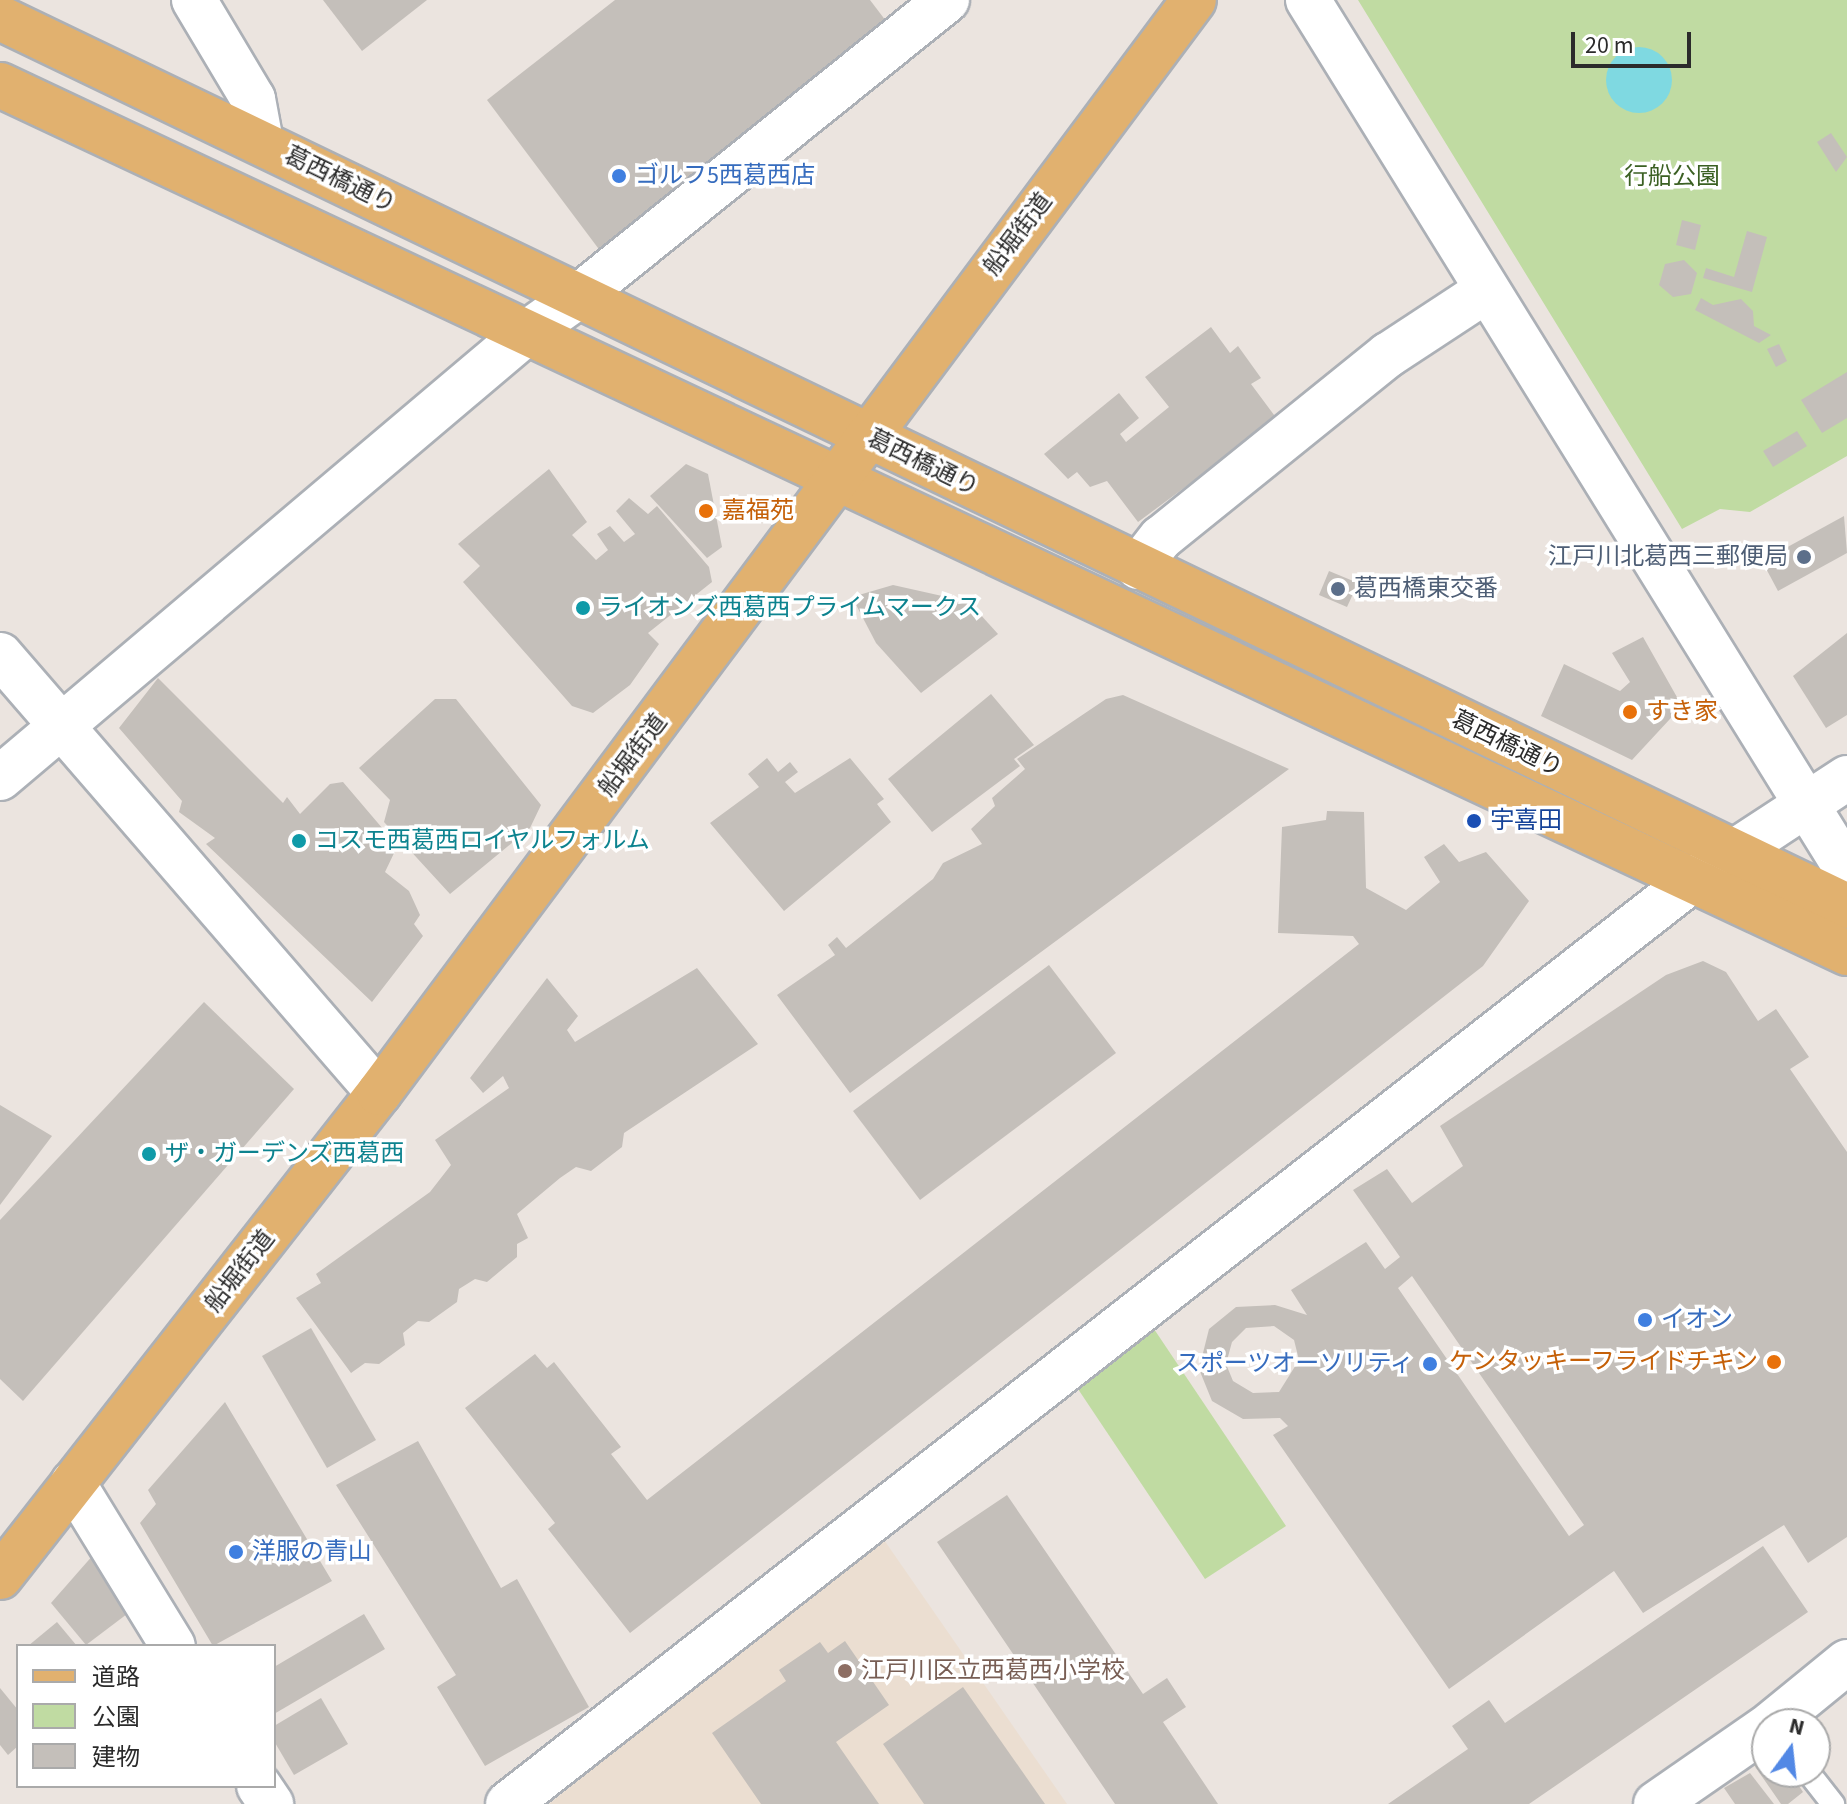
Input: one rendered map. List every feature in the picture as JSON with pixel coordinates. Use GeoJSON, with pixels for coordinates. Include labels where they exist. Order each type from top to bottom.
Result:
{"type":"FeatureCollection","features":[{"type":"Feature","properties":{"kind":"main road","name":"船堀街道"},"geometry":{"type":"LineString","coordinates":[[0,1577],[379,1093],[1194,0]]}},
{"type":"Feature","properties":{"kind":"main road","name":"葛西橋通り"},"geometry":{"type":"LineString","coordinates":[[0,18],[1847,906]]}},
{"type":"Feature","properties":{"kind":"main road","name":"葛西橋通り"},"geometry":{"type":"LineString","coordinates":[[0,85],[1847,953]]}},
{"type":"Feature","properties":{"kind":"street"},"geometry":{"type":"LineString","coordinates":[[194,0],[253,99],[261,142]]}},
{"type":"Feature","properties":{"kind":"street"},"geometry":{"type":"LineString","coordinates":[[0,778],[525,334],[580,295],[947,0]]}},
{"type":"Feature","properties":{"kind":"street"},"geometry":{"type":"LineString","coordinates":[[1308,0],[1484,292],[1847,870]]}},
{"type":"Feature","properties":{"kind":"street"},"geometry":{"type":"LineString","coordinates":[[1138,567],[1161,538],[1388,355],[1484,292]]}},
{"type":"Feature","properties":{"kind":"street"},"geometry":{"type":"LineString","coordinates":[[0,655],[379,1093]]}},
{"type":"Feature","properties":{"kind":"street"},"geometry":{"type":"LineString","coordinates":[[508,1804],[1691,881],[1847,778]]}},
{"type":"Feature","properties":{"kind":"street"},"geometry":{"type":"LineString","coordinates":[[73,1483],[172,1644]]}},
{"type":"Feature","properties":{"kind":"street"},"geometry":{"type":"LineString","coordinates":[[1790,1708],[1847,1662]]}},
{"type":"Feature","properties":{"kind":"street"},"geometry":{"type":"LineString","coordinates":[[1656,1804],[1751,1738]]}},
{"type":"Feature","properties":{"kind":"lane"},"geometry":{"type":"LineString","coordinates":[[1820,1788],[1833,1804]]}},
{"type":"Feature","properties":{"kind":"shaded area","name":"江戸川区立西葛西小学校"},"geometry":{"type":"Polygon","coordinates":[[[882,1537],[1067,1804],[549,1804],[882,1537]]]}},
{"type":"Feature","properties":{"kind":"green space","name":"行船公園"},"geometry":{"type":"Polygon","coordinates":[[[1358,0],[1847,0],[1847,456],[1750,512],[1720,509],[1682,529],[1358,0]]]}},
{"type":"Feature","properties":{"kind":"green space"},"geometry":{"type":"Polygon","coordinates":[[[1154,1329],[1286,1526],[1205,1579],[1078,1389],[1154,1329]]]}},
{"type":"Feature","properties":{"kind":"water"},"geometry":{"type":"Polygon","coordinates":[[[1632,47],[1646,47],[1658,52],[1667,61],[1672,80],[1670,93],[1663,104],[1646,113],[1632,113],[1620,108],[1611,99],[1606,87],[1606,73],[1611,61],[1620,52],[1632,47]]]}},
{"type":"Feature","properties":{"kind":"building"},"geometry":{"type":"Polygon","coordinates":[[[323,0],[427,0],[362,51],[323,0]]]}},
{"type":"Feature","properties":{"kind":"building","name":"ゴルフ5西葛西店"},"geometry":{"type":"Polygon","coordinates":[[[615,0],[870,0],[886,21],[601,252],[487,100],[615,0]]]}},
{"type":"Feature","properties":{"kind":"building"},"geometry":{"type":"Polygon","coordinates":[[[1831,133],[1847,157],[1836,172],[1817,142],[1831,133]]]}},
{"type":"Feature","properties":{"kind":"building"},"geometry":{"type":"Polygon","coordinates":[[[1682,220],[1701,225],[1695,250],[1676,245],[1682,220]]]}},
{"type":"Feature","properties":{"kind":"building"},"geometry":{"type":"Polygon","coordinates":[[[1747,231],[1767,237],[1752,292],[1703,278],[1706,268],[1734,277],[1747,231]]]}},
{"type":"Feature","properties":{"kind":"building"},"geometry":{"type":"Polygon","coordinates":[[[1684,260],[1697,273],[1691,294],[1673,297],[1659,285],[1665,264],[1684,260]]]}},
{"type":"Feature","properties":{"kind":"building"},"geometry":{"type":"Polygon","coordinates":[[[1701,298],[1713,305],[1741,299],[1753,311],[1754,326],[1771,335],[1759,343],[1695,310],[1701,298]]]}},
{"type":"Feature","properties":{"kind":"building"},"geometry":{"type":"Polygon","coordinates":[[[1211,327],[1230,353],[1238,346],[1261,378],[1251,384],[1277,419],[1138,522],[1107,481],[1090,487],[1077,472],[1068,479],[1044,454],[1119,393],[1139,418],[1120,434],[1126,442],[1169,407],[1145,377],[1211,327]]]}},
{"type":"Feature","properties":{"kind":"building"},"geometry":{"type":"Polygon","coordinates":[[[1779,344],[1787,361],[1776,367],[1767,349],[1779,344]]]}},
{"type":"Feature","properties":{"kind":"building"},"geometry":{"type":"Polygon","coordinates":[[[1847,372],[1847,418],[1822,433],[1801,400],[1847,372]]]}},
{"type":"Feature","properties":{"kind":"building"},"geometry":{"type":"Polygon","coordinates":[[[1797,431],[1807,446],[1773,467],[1763,451],[1797,431]]]}},
{"type":"Feature","properties":{"kind":"building"},"geometry":{"type":"Polygon","coordinates":[[[686,464],[708,474],[722,547],[707,558],[650,496],[686,464]]]}},
{"type":"Feature","properties":{"kind":"building","name":"ライオンズ西葛西プライムマークス"},"geometry":{"type":"Polygon","coordinates":[[[549,469],[587,522],[572,535],[596,560],[608,550],[597,534],[610,526],[624,542],[635,534],[616,511],[629,498],[648,514],[657,506],[709,567],[712,582],[648,633],[659,644],[630,685],[593,713],[572,706],[463,582],[480,566],[458,544],[549,469]]]}},
{"type":"Feature","properties":{"kind":"building","name":"江戸川北葛西三郵便局"},"geometry":{"type":"Polygon","coordinates":[[[1844,516],[1847,553],[1778,591],[1762,561],[1844,516]]]}},
{"type":"Feature","properties":{"kind":"building","name":"葛西橋東交番"},"geometry":{"type":"Polygon","coordinates":[[[1329,571],[1358,583],[1347,607],[1319,595],[1329,571]]]}},
{"type":"Feature","properties":{"kind":"building"},"geometry":{"type":"Polygon","coordinates":[[[893,585],[969,602],[998,634],[921,693],[876,643],[852,597],[893,585]]]}},
{"type":"Feature","properties":{"kind":"building"},"geometry":{"type":"Polygon","coordinates":[[[1847,633],[1847,715],[1826,728],[1793,676],[1847,633]]]}},
{"type":"Feature","properties":{"kind":"building"},"geometry":{"type":"Polygon","coordinates":[[[1643,637],[1682,706],[1632,760],[1541,716],[1564,664],[1620,691],[1630,682],[1612,653],[1643,637]]]}},
{"type":"Feature","properties":{"kind":"building","name":"コスモ西葛西ロイヤルフォルム"},"geometry":{"type":"Polygon","coordinates":[[[158,678],[283,803],[287,797],[300,814],[330,784],[343,782],[383,829],[380,834],[396,849],[385,872],[409,891],[420,915],[414,924],[423,936],[372,1002],[206,844],[215,838],[179,812],[182,801],[119,728],[158,678]]]}},
{"type":"Feature","properties":{"kind":"building"},"geometry":{"type":"Polygon","coordinates":[[[991,694],[1034,745],[1014,759],[1020,766],[932,832],[888,779],[991,694]]]}},
{"type":"Feature","properties":{"kind":"building"},"geometry":{"type":"Polygon","coordinates":[[[1123,695],[1289,769],[850,1093],[777,995],[835,955],[828,945],[837,937],[846,948],[933,879],[943,863],[982,844],[971,829],[995,806],[992,798],[1025,769],[1017,759],[1106,699],[1123,695]]]}},
{"type":"Feature","properties":{"kind":"building"},"geometry":{"type":"Polygon","coordinates":[[[435,699],[456,699],[541,805],[530,828],[450,894],[384,822],[390,800],[359,768],[435,699]]]}},
{"type":"Feature","properties":{"kind":"building"},"geometry":{"type":"Polygon","coordinates":[[[767,758],[778,772],[790,762],[798,772],[785,782],[795,793],[850,758],[884,799],[877,804],[891,822],[784,911],[710,823],[759,787],[748,774],[767,758]]]}},
{"type":"Feature","properties":{"kind":"building"},"geometry":{"type":"Polygon","coordinates":[[[1327,811],[1364,812],[1366,888],[1406,910],[1440,882],[1424,857],[1444,844],[1459,862],[1486,852],[1529,901],[1483,966],[630,1633],[548,1529],[555,1523],[465,1408],[535,1354],[547,1368],[554,1362],[621,1447],[611,1454],[647,1500],[1359,944],[1353,936],[1278,933],[1282,827],[1326,820],[1327,811]]]}},
{"type":"Feature","properties":{"kind":"building","name":"イオン"},"geometry":{"type":"Polygon","coordinates":[[[1703,961],[1726,972],[1758,1021],[1776,1009],[1809,1057],[1790,1069],[1847,1152],[1847,1537],[1808,1563],[1784,1525],[1643,1613],[1614,1571],[1449,1689],[1273,1435],[1288,1426],[1280,1418],[1243,1419],[1212,1401],[1199,1369],[1209,1329],[1236,1307],[1275,1305],[1307,1315],[1291,1290],[1366,1242],[1385,1269],[1400,1257],[1353,1190],[1387,1169],[1412,1203],[1463,1166],[1440,1126],[1666,975],[1703,961]],[[1412,1276],[1398,1288],[1569,1536],[1584,1525],[1412,1276]],[[1274,1326],[1246,1328],[1232,1342],[1226,1364],[1233,1381],[1253,1393],[1279,1392],[1299,1360],[1294,1340],[1274,1326]]]}},
{"type":"Feature","properties":{"kind":"building"},"geometry":{"type":"Polygon","coordinates":[[[1049,965],[1116,1053],[920,1200],[853,1111],[1049,965]]]}},
{"type":"Feature","properties":{"kind":"building"},"geometry":{"type":"Polygon","coordinates":[[[697,968],[758,1044],[624,1133],[622,1147],[591,1171],[576,1167],[560,1178],[517,1214],[528,1238],[517,1244],[517,1257],[487,1282],[475,1279],[459,1289],[457,1302],[429,1322],[418,1321],[403,1333],[405,1345],[379,1364],[365,1363],[351,1373],[296,1298],[321,1283],[316,1274],[430,1192],[451,1165],[435,1140],[509,1088],[503,1076],[483,1093],[470,1078],[547,978],[578,1016],[567,1030],[575,1042],[697,968]]]}},
{"type":"Feature","properties":{"kind":"building","name":"ザ・ガーデンズ西葛西"},"geometry":{"type":"Polygon","coordinates":[[[204,1002],[294,1089],[23,1401],[0,1379],[0,1220],[204,1002]]]}},
{"type":"Feature","properties":{"kind":"building"},"geometry":{"type":"Polygon","coordinates":[[[0,1105],[52,1136],[0,1205],[0,1105]]]}},
{"type":"Feature","properties":{"kind":"building"},"geometry":{"type":"Polygon","coordinates":[[[311,1328],[376,1440],[327,1468],[262,1356],[311,1328]]]}},
{"type":"Feature","properties":{"kind":"building","name":"洋服の青山"},"geometry":{"type":"Polygon","coordinates":[[[225,1402],[332,1581],[212,1644],[140,1523],[156,1504],[148,1490],[225,1402]]]}},
{"type":"Feature","properties":{"kind":"building"},"geometry":{"type":"Polygon","coordinates":[[[418,1441],[501,1588],[517,1579],[589,1707],[485,1766],[437,1687],[456,1675],[336,1485],[418,1441]]]}},
{"type":"Feature","properties":{"kind":"building"},"geometry":{"type":"Polygon","coordinates":[[[1007,1495],[1143,1694],[1167,1678],[1186,1707],[1163,1722],[1218,1804],[1115,1804],[937,1542],[1007,1495]]]}},
{"type":"Feature","properties":{"kind":"building"},"geometry":{"type":"Polygon","coordinates":[[[1763,1546],[1808,1612],[1529,1804],[1388,1804],[1468,1749],[1452,1726],[1489,1700],[1505,1723],[1763,1546]]]}},
{"type":"Feature","properties":{"kind":"building"},"geometry":{"type":"Polygon","coordinates":[[[94,1554],[131,1611],[85,1644],[51,1603],[94,1554]]]}},
{"type":"Feature","properties":{"kind":"building"},"geometry":{"type":"Polygon","coordinates":[[[364,1614],[385,1649],[276,1713],[276,1666],[364,1614]]]}},
{"type":"Feature","properties":{"kind":"building"},"geometry":{"type":"Polygon","coordinates":[[[57,1622],[75,1644],[30,1644],[57,1622]]]}},
{"type":"Feature","properties":{"kind":"building"},"geometry":{"type":"Polygon","coordinates":[[[845,1641],[889,1705],[836,1742],[879,1804],[761,1804],[712,1733],[786,1681],[779,1670],[820,1642],[828,1653],[845,1641]]]}},
{"type":"Feature","properties":{"kind":"building"},"geometry":{"type":"Polygon","coordinates":[[[963,1687],[1045,1804],[924,1804],[883,1744],[963,1687]]]}},
{"type":"Feature","properties":{"kind":"building"},"geometry":{"type":"Polygon","coordinates":[[[0,1688],[16,1708],[16,1748],[8,1755],[0,1745],[0,1688]]]}},
{"type":"Feature","properties":{"kind":"building"},"geometry":{"type":"Polygon","coordinates":[[[321,1698],[348,1744],[294,1775],[276,1744],[276,1725],[321,1698]]]}},
{"type":"Feature","properties":{"kind":"building"},"geometry":{"type":"Polygon","coordinates":[[[1750,1773],[1751,1788],[1762,1788],[1774,1804],[1735,1804],[1724,1788],[1750,1773]]]}},
{"type":"Feature","properties":{"kind":"building"},"geometry":{"type":"Polygon","coordinates":[[[1770,1788],[1800,1788],[1803,1792],[1788,1804],[1781,1804],[1770,1788]]]}},
{"type":"Feature","properties":{"kind":"place","name":"ゴルフ5西葛西店"},"geometry":{"type":"Point","coordinates":[619,176]}},
{"type":"Feature","properties":{"kind":"place","name":"嘉福苑"},"geometry":{"type":"Point","coordinates":[706,511]}},
{"type":"Feature","properties":{"kind":"place","name":"江戸川北葛西三郵便局"},"geometry":{"type":"Point","coordinates":[1804,557]}},
{"type":"Feature","properties":{"kind":"place","name":"葛西橋東交番"},"geometry":{"type":"Point","coordinates":[1338,589]}},
{"type":"Feature","properties":{"kind":"place","name":"ライオンズ西葛西プライムマークス"},"geometry":{"type":"Point","coordinates":[583,608]}},
{"type":"Feature","properties":{"kind":"place","name":"すき家"},"geometry":{"type":"Point","coordinates":[1630,712]}},
{"type":"Feature","properties":{"kind":"place","name":"宇喜田"},"geometry":{"type":"Point","coordinates":[1474,821]}},
{"type":"Feature","properties":{"kind":"place","name":"コスモ西葛西ロイヤルフォルム"},"geometry":{"type":"Point","coordinates":[299,841]}},
{"type":"Feature","properties":{"kind":"place","name":"ザ・ガーデンズ西葛西"},"geometry":{"type":"Point","coordinates":[149,1154]}},
{"type":"Feature","properties":{"kind":"place","name":"イオン"},"geometry":{"type":"Point","coordinates":[1645,1320]}},
{"type":"Feature","properties":{"kind":"place","name":"ケンタッキーフライドチキン"},"geometry":{"type":"Point","coordinates":[1774,1362]}},
{"type":"Feature","properties":{"kind":"place","name":"スポーツオーソリティ"},"geometry":{"type":"Point","coordinates":[1430,1364]}},
{"type":"Feature","properties":{"kind":"place","name":"洋服の青山"},"geometry":{"type":"Point","coordinates":[236,1552]}},
{"type":"Feature","properties":{"kind":"place","name":"江戸川区立西葛西小学校"},"geometry":{"type":"Point","coordinates":[845,1671]}}]}
